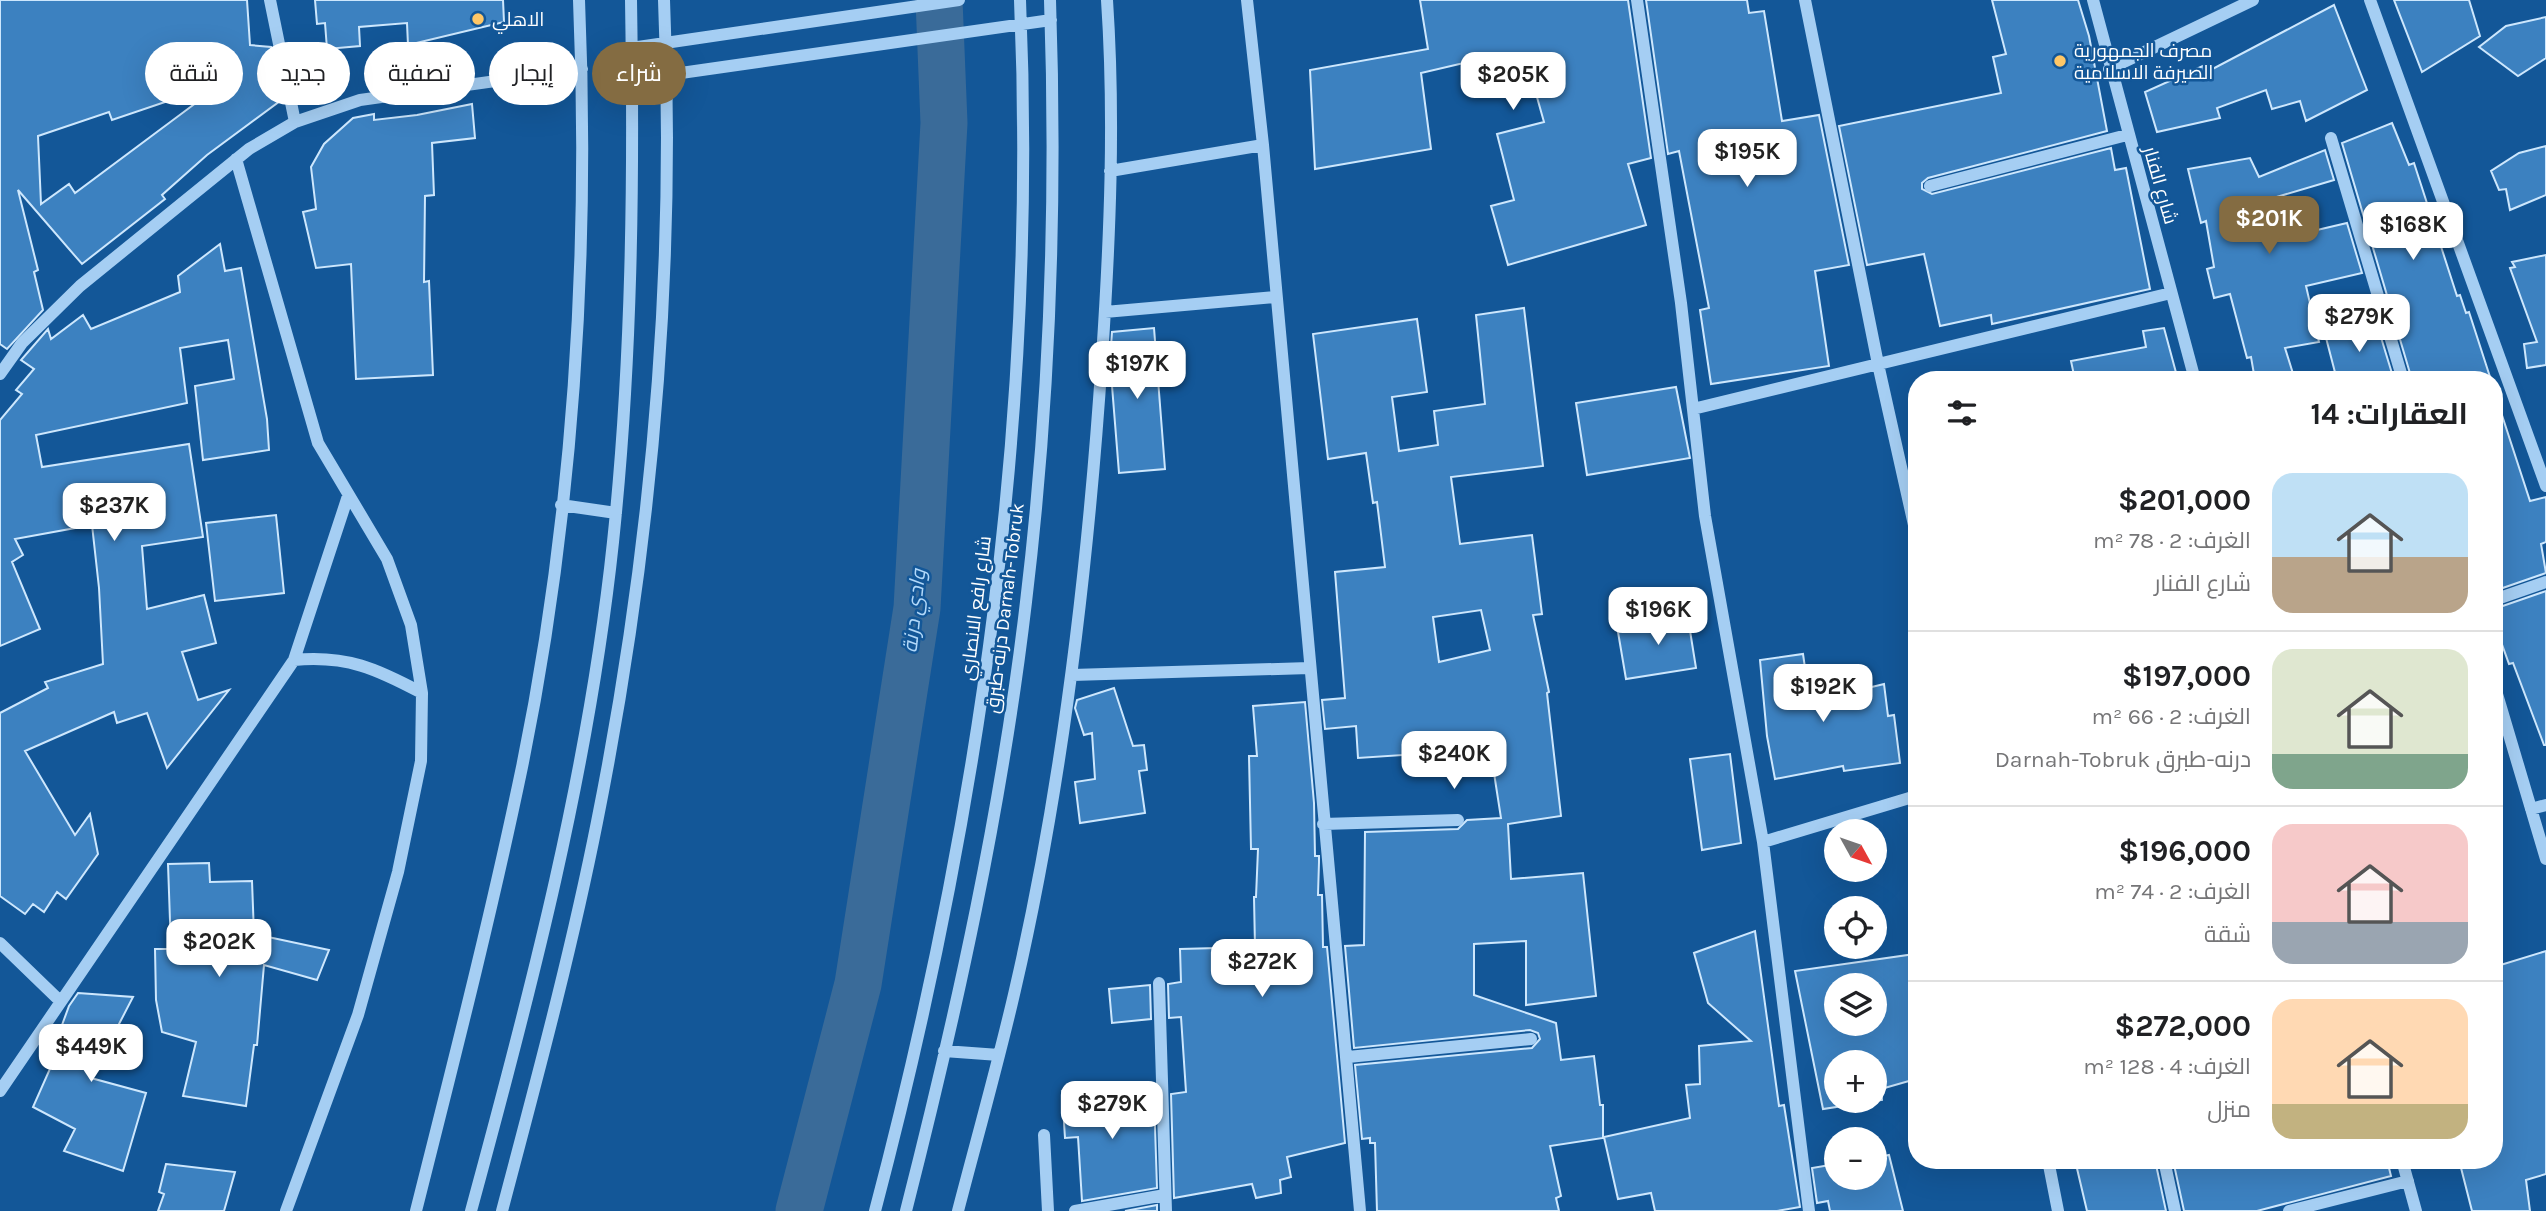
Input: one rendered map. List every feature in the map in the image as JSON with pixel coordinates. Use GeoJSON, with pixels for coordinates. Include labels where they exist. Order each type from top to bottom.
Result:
{"type":"FeatureCollection","features":[{"type":"Feature","properties":{"kind":"street"},"geometry":{"type":"LineString","coordinates":[[270,0],[295,122]]}},
{"type":"Feature","properties":{"kind":"street"},"geometry":{"type":"LineString","coordinates":[[415,1211],[522,766],[561,505],[580,238],[582,69],[579,0]]}},
{"type":"Feature","properties":{"kind":"street"},"geometry":{"type":"LineString","coordinates":[[631,0],[632,42]]}},
{"type":"Feature","properties":{"kind":"street"},"geometry":{"type":"LineString","coordinates":[[664,0],[666,42],[959,0]]}},
{"type":"Feature","properties":{"kind":"street","name":"شارع رافع الانصاري"},"geometry":{"type":"LineString","coordinates":[[876,1211],[922,1025],[954,876],[995,617],[1020,356],[1024,162],[1020,0]]}},
{"type":"Feature","properties":{"kind":"street","name":"درنه-طبرق Darnah-Tobruk"},"geometry":{"type":"LineString","coordinates":[[906,1211],[944,1051],[1009,729],[1039,478],[1052,256],[1050,0]]}},
{"type":"Feature","properties":{"kind":"street"},"geometry":{"type":"LineString","coordinates":[[958,1211],[999,1055],[1034,895],[1072,675],[1096,451],[1105,312],[1110,171],[1107,0]]}},
{"type":"Feature","properties":{"kind":"street"},"geometry":{"type":"LineString","coordinates":[[1247,0],[1263,145],[1360,1211]]}},
{"type":"Feature","properties":{"kind":"street"},"geometry":{"type":"LineString","coordinates":[[1637,0],[1681,303],[1705,516],[1763,842],[1809,1211]]}},
{"type":"Feature","properties":{"kind":"street"},"geometry":{"type":"LineString","coordinates":[[1805,0],[1878,364],[1908,498]]}},
{"type":"Feature","properties":{"kind":"street","name":"شارع الفنار"},"geometry":{"type":"LineString","coordinates":[[2093,0],[2109,69],[2193,371]]}},
{"type":"Feature","properties":{"kind":"street"},"geometry":{"type":"LineString","coordinates":[[2109,69],[2253,0]]}},
{"type":"Feature","properties":{"kind":"street"},"geometry":{"type":"LineString","coordinates":[[2370,0],[2546,486]]}},
{"type":"Feature","properties":{"kind":"street"},"geometry":{"type":"LineString","coordinates":[[686,72],[1051,20]]}},
{"type":"Feature","properties":{"kind":"street"},"geometry":{"type":"LineString","coordinates":[[0,374],[48,315],[236,159],[295,122],[360,100],[582,69]]}},
{"type":"Feature","properties":{"kind":"street"},"geometry":{"type":"LineString","coordinates":[[471,1211],[526,1009],[565,835],[600,641],[615,513],[630,271],[632,105]]}},
{"type":"Feature","properties":{"kind":"street"},"geometry":{"type":"LineString","coordinates":[[502,1211],[576,919],[610,755],[631,630],[654,426],[662,318],[666,105]]}},
{"type":"Feature","properties":{"kind":"street"},"geometry":{"type":"LineString","coordinates":[[1930,186],[2127,135]]}},
{"type":"Feature","properties":{"kind":"street"},"geometry":{"type":"LineString","coordinates":[[2331,138],[2400,371]]}},
{"type":"Feature","properties":{"kind":"street"},"geometry":{"type":"LineString","coordinates":[[1110,171],[1263,145]]}},
{"type":"Feature","properties":{"kind":"street"},"geometry":{"type":"LineString","coordinates":[[236,159],[318,443],[348,496],[370,527],[400,591],[411,625],[422,693],[421,761],[398,872],[358,1015],[286,1211]]}},
{"type":"Feature","properties":{"kind":"street"},"geometry":{"type":"LineString","coordinates":[[1693,409],[2171,293]]}},
{"type":"Feature","properties":{"kind":"street"},"geometry":{"type":"LineString","coordinates":[[1105,312],[1276,297]]}},
{"type":"Feature","properties":{"kind":"street"},"geometry":{"type":"LineString","coordinates":[[0,1091],[59,1000],[294,660],[348,496]]}},
{"type":"Feature","properties":{"kind":"street"},"geometry":{"type":"LineString","coordinates":[[561,505],[615,513]]}},
{"type":"Feature","properties":{"kind":"street"},"geometry":{"type":"LineString","coordinates":[[2503,597],[2546,582]]}},
{"type":"Feature","properties":{"kind":"street"},"geometry":{"type":"LineString","coordinates":[[294,660],[351,661],[376,668],[422,693]]}},
{"type":"Feature","properties":{"kind":"street"},"geometry":{"type":"LineString","coordinates":[[1072,675],[1309,668]]}},
{"type":"Feature","properties":{"kind":"street"},"geometry":{"type":"LineString","coordinates":[[2503,714],[2546,859]]}},
{"type":"Feature","properties":{"kind":"street"},"geometry":{"type":"LineString","coordinates":[[1763,842],[1908,798]]}},
{"type":"Feature","properties":{"kind":"street"},"geometry":{"type":"LineString","coordinates":[[2531,809],[2546,805]]}},
{"type":"Feature","properties":{"kind":"street"},"geometry":{"type":"LineString","coordinates":[[1323,824],[1458,820]]}},
{"type":"Feature","properties":{"kind":"street"},"geometry":{"type":"LineString","coordinates":[[0,943],[59,1000]]}},
{"type":"Feature","properties":{"kind":"street"},"geometry":{"type":"LineString","coordinates":[[1159,983],[1166,1211]]}},
{"type":"Feature","properties":{"kind":"street"},"geometry":{"type":"LineString","coordinates":[[1348,1057],[1531,1039]]}},
{"type":"Feature","properties":{"kind":"street"},"geometry":{"type":"LineString","coordinates":[[944,1051],[999,1055]]}},
{"type":"Feature","properties":{"kind":"street"},"geometry":{"type":"LineString","coordinates":[[1044,1135],[1048,1211]]}},
{"type":"Feature","properties":{"kind":"street"},"geometry":{"type":"LineString","coordinates":[[2050,1169],[2058,1211]]}},
{"type":"Feature","properties":{"kind":"street"},"geometry":{"type":"LineString","coordinates":[[2166,1169],[2175,1211]]}},
{"type":"Feature","properties":{"kind":"street"},"geometry":{"type":"LineString","coordinates":[[2405,1169],[2416,1211]]}},
{"type":"Feature","properties":{"kind":"street"},"geometry":{"type":"LineString","coordinates":[[2289,1211],[2408,1181]]}},
{"type":"Feature","properties":{"kind":"street"},"geometry":{"type":"LineString","coordinates":[[1075,1211],[1165,1195]]}},
{"type":"Feature","properties":{"kind":"building"},"geometry":{"type":"Polygon","coordinates":[[[0,0],[247,0],[250,45],[257,46],[257,105],[275,105],[207,155],[162,195],[165,199],[82,264],[18,190],[38,270],[34,272],[43,310],[7,349],[0,344],[0,0]],[[145,42],[145,105],[156,105],[112,120],[109,112],[38,136],[41,204],[69,184],[75,193],[193,105],[243,105],[243,42],[145,42]]]}},
{"type":"Feature","properties":{"kind":"building"},"geometry":{"type":"Polygon","coordinates":[[[315,0],[503,0],[504,22],[421,42],[408,42],[407,23],[359,27],[360,46],[350,47],[350,42],[326,42],[325,23],[317,24],[315,0]]]}},
{"type":"Feature","properties":{"kind":"building"},"geometry":{"type":"Polygon","coordinates":[[[1420,0],[1628,0],[1651,158],[1628,164],[1646,225],[1508,265],[1491,206],[1514,200],[1497,134],[1544,122],[1531,76],[1503,82],[1498,55],[1421,73],[1431,149],[1315,169],[1310,70],[1428,49],[1420,0]]]}},
{"type":"Feature","properties":{"kind":"building"},"geometry":{"type":"Polygon","coordinates":[[[1646,0],[1747,0],[1749,13],[1764,11],[1782,121],[1819,115],[1849,265],[1815,271],[1829,366],[1711,384],[1700,310],[1709,308],[1679,151],[1668,154],[1646,0]]]}},
{"type":"Feature","properties":{"kind":"building"},"geometry":{"type":"Polygon","coordinates":[[[1992,0],[2078,0],[2089,36],[2107,131],[1928,178],[1922,183],[1922,189],[1932,194],[2111,148],[2115,170],[2126,168],[2150,289],[1992,324],[1991,315],[1940,326],[1924,254],[1867,265],[1839,126],[2001,93],[1993,57],[2006,54],[1992,0]]]}},
{"type":"Feature","properties":{"kind":"building"},"geometry":{"type":"Polygon","coordinates":[[[2394,0],[2469,0],[2480,36],[2422,72],[2394,0]]]}},
{"type":"Feature","properties":{"kind":"building"},"geometry":{"type":"Polygon","coordinates":[[[2334,5],[2367,90],[2306,121],[2300,101],[2272,109],[2266,90],[2217,108],[2220,118],[2157,132],[2145,92],[2203,66],[2205,73],[2334,5]]]}},
{"type":"Feature","properties":{"kind":"building"},"geometry":{"type":"Polygon","coordinates":[[[2546,17],[2546,58],[2518,76],[2479,47],[2506,26],[2546,17]]]}},
{"type":"Feature","properties":{"kind":"building"},"geometry":{"type":"Polygon","coordinates":[[[472,105],[475,138],[432,143],[434,195],[425,196],[424,282],[429,281],[433,375],[356,379],[351,264],[316,268],[303,212],[316,209],[311,167],[324,144],[353,118],[374,114],[374,120],[472,105]]]}},
{"type":"Feature","properties":{"kind":"building"},"geometry":{"type":"Polygon","coordinates":[[[2392,123],[2409,165],[2414,163],[2457,296],[2460,295],[2466,313],[2469,312],[2488,371],[2409,371],[2342,143],[2392,123]]]}},
{"type":"Feature","properties":{"kind":"building"},"geometry":{"type":"Polygon","coordinates":[[[2546,146],[2546,195],[2510,210],[2506,189],[2499,190],[2491,171],[2519,153],[2546,146]]]}},
{"type":"Feature","properties":{"kind":"building"},"geometry":{"type":"Polygon","coordinates":[[[2325,150],[2334,180],[2270,199],[2283,238],[2347,223],[2362,273],[2306,286],[2319,342],[2285,348],[2292,371],[2253,371],[2251,357],[2247,358],[2230,294],[2214,298],[2207,269],[2214,267],[2206,221],[2201,223],[2188,169],[2250,158],[2259,177],[2325,150]]]}},
{"type":"Feature","properties":{"kind":"building"},"geometry":{"type":"Polygon","coordinates":[[[220,244],[225,271],[241,268],[267,419],[269,450],[203,460],[195,386],[234,379],[228,340],[180,348],[187,403],[36,435],[42,467],[189,444],[203,537],[142,546],[147,609],[204,595],[216,643],[182,652],[198,700],[229,690],[167,768],[147,713],[117,723],[114,712],[25,751],[75,835],[90,814],[98,854],[66,899],[57,892],[44,912],[33,904],[25,914],[0,896],[0,713],[48,688],[45,682],[103,664],[92,525],[15,539],[23,555],[12,562],[40,629],[0,646],[0,420],[22,394],[16,390],[34,369],[21,360],[48,329],[51,339],[83,315],[91,329],[180,292],[178,276],[220,244]]]}},
{"type":"Feature","properties":{"kind":"building"},"geometry":{"type":"Polygon","coordinates":[[[2546,255],[2546,365],[2527,368],[2524,344],[2537,342],[2510,268],[2515,267],[2512,262],[2546,255]]]}},
{"type":"Feature","properties":{"kind":"building"},"geometry":{"type":"Polygon","coordinates":[[[1524,308],[1543,466],[1451,477],[1460,544],[1532,535],[1542,614],[1533,615],[1549,692],[1561,816],[1508,824],[1511,879],[1583,873],[1596,996],[1526,1005],[1526,941],[1474,944],[1474,995],[1556,1023],[1561,1060],[1594,1056],[1600,1105],[1603,1105],[1603,1138],[1550,1146],[1561,1196],[1556,1198],[1559,1211],[1377,1211],[1375,1143],[1370,1143],[1370,1138],[1362,1139],[1355,1065],[1532,1048],[1540,1039],[1538,1033],[1530,1030],[1354,1048],[1345,946],[1364,945],[1365,832],[1458,829],[1467,820],[1501,818],[1494,773],[1489,773],[1486,755],[1449,760],[1448,752],[1358,758],[1356,726],[1325,729],[1322,700],[1345,698],[1335,572],[1385,567],[1377,502],[1373,503],[1366,453],[1328,459],[1313,334],[1417,319],[1427,392],[1392,397],[1399,451],[1438,445],[1434,411],[1485,404],[1476,315],[1524,308]],[[1481,610],[1433,617],[1439,662],[1490,650],[1481,610]]]}},
{"type":"Feature","properties":{"kind":"building"},"geometry":{"type":"Polygon","coordinates":[[[2376,321],[2391,371],[2335,371],[2325,334],[2376,321]]]}},
{"type":"Feature","properties":{"kind":"building"},"geometry":{"type":"Polygon","coordinates":[[[1154,328],[1165,469],[1119,473],[1110,361],[1112,332],[1154,328]]]}},
{"type":"Feature","properties":{"kind":"building"},"geometry":{"type":"Polygon","coordinates":[[[2164,328],[2176,371],[2073,371],[2071,361],[2146,347],[2143,331],[2164,328]]]}},
{"type":"Feature","properties":{"kind":"building"},"geometry":{"type":"Polygon","coordinates":[[[1676,387],[1690,458],[1587,475],[1576,403],[1676,387]]]}},
{"type":"Feature","properties":{"kind":"building"},"geometry":{"type":"Polygon","coordinates":[[[2503,418],[2530,501],[2546,497],[2546,542],[2541,544],[2546,573],[2503,588],[2503,418]]]}},
{"type":"Feature","properties":{"kind":"building"},"geometry":{"type":"Polygon","coordinates":[[[276,515],[284,593],[215,601],[206,523],[276,515]]]}},
{"type":"Feature","properties":{"kind":"building"},"geometry":{"type":"Polygon","coordinates":[[[2546,591],[2546,745],[2513,663],[2509,664],[2503,647],[2503,606],[2546,591]]]}},
{"type":"Feature","properties":{"kind":"building"},"geometry":{"type":"Polygon","coordinates":[[[1687,612],[1696,668],[1626,679],[1618,632],[1653,626],[1651,618],[1687,612]]]}},
{"type":"Feature","properties":{"kind":"building"},"geometry":{"type":"Polygon","coordinates":[[[1803,654],[1810,702],[1884,684],[1888,716],[1894,715],[1900,763],[1844,771],[1843,766],[1775,779],[1767,736],[1760,660],[1803,654]]]}},
{"type":"Feature","properties":{"kind":"building"},"geometry":{"type":"Polygon","coordinates":[[[1114,688],[1133,746],[1144,745],[1147,770],[1139,771],[1145,813],[1080,823],[1075,782],[1095,779],[1092,733],[1084,735],[1075,708],[1077,700],[1114,688]]]}},
{"type":"Feature","properties":{"kind":"building"},"geometry":{"type":"Polygon","coordinates":[[[1305,702],[1314,803],[1315,856],[1319,856],[1318,895],[1322,895],[1323,947],[1327,947],[1345,1143],[1287,1157],[1291,1177],[1280,1180],[1281,1193],[1256,1198],[1252,1184],[1174,1198],[1171,1094],[1186,1092],[1181,1017],[1169,1018],[1168,984],[1181,982],[1180,949],[1255,947],[1254,897],[1258,849],[1251,849],[1249,756],[1257,756],[1253,706],[1305,702]]]}},
{"type":"Feature","properties":{"kind":"building"},"geometry":{"type":"Polygon","coordinates":[[[1730,754],[1741,843],[1702,850],[1690,759],[1730,754]]]}},
{"type":"Feature","properties":{"kind":"building"},"geometry":{"type":"Polygon","coordinates":[[[209,863],[210,882],[252,881],[254,934],[329,950],[317,980],[264,965],[257,1045],[254,1045],[246,1106],[183,1096],[196,1042],[162,1032],[156,1000],[155,949],[171,949],[168,864],[209,863]]]}},
{"type":"Feature","properties":{"kind":"building"},"geometry":{"type":"Polygon","coordinates":[[[1755,931],[1779,1106],[1784,1105],[1800,1207],[1777,1211],[1655,1211],[1651,1193],[1618,1199],[1604,1137],[1690,1118],[1686,1085],[1700,1084],[1699,1046],[1751,1041],[1708,1003],[1694,953],[1755,931]]]}},
{"type":"Feature","properties":{"kind":"building"},"geometry":{"type":"Polygon","coordinates":[[[2546,951],[2546,1174],[2526,1180],[2530,1211],[2472,1211],[2461,1169],[2503,1169],[2503,964],[2546,951]]]}},
{"type":"Feature","properties":{"kind":"building"},"geometry":{"type":"Polygon","coordinates":[[[1908,955],[1908,1081],[1887,1087],[1887,1050],[1824,1050],[1824,1109],[1795,971],[1908,955]]]}},
{"type":"Feature","properties":{"kind":"building"},"geometry":{"type":"Polygon","coordinates":[[[1150,985],[1151,1019],[1112,1023],[1109,989],[1150,985]]]}},
{"type":"Feature","properties":{"kind":"building"},"geometry":{"type":"Polygon","coordinates":[[[78,993],[133,997],[91,1078],[146,1093],[123,1171],[64,1151],[75,1129],[33,1107],[65,1035],[62,1025],[69,1006],[78,993]]]}},
{"type":"Feature","properties":{"kind":"building"},"geometry":{"type":"Polygon","coordinates":[[[1111,1088],[1112,1098],[1154,1096],[1157,1188],[1082,1201],[1078,1137],[1065,1138],[1062,1091],[1111,1088]]]}},
{"type":"Feature","properties":{"kind":"building"},"geometry":{"type":"Polygon","coordinates":[[[1887,1155],[1903,1211],[1830,1211],[1828,1201],[1817,1203],[1812,1168],[1824,1166],[1824,1190],[1887,1190],[1887,1155]]]}},
{"type":"Feature","properties":{"kind":"building"},"geometry":{"type":"Polygon","coordinates":[[[166,1164],[235,1172],[224,1211],[158,1211],[164,1194],[159,1192],[166,1164]]]}},
{"type":"Feature","properties":{"kind":"building"},"geometry":{"type":"Polygon","coordinates":[[[2077,1169],[2157,1169],[2166,1211],[2087,1211],[2077,1169]]]}},
{"type":"Feature","properties":{"kind":"building"},"geometry":{"type":"Polygon","coordinates":[[[2175,1169],[2389,1169],[2391,1176],[2257,1211],[2184,1211],[2175,1169]]]}},
{"type":"Feature","properties":{"kind":"building"},"geometry":{"type":"Polygon","coordinates":[[[1157,1205],[1157,1211],[1125,1211],[1157,1205]]]}},
{"type":"Feature","properties":{"kind":"waterway","name":"وادي درنة"},"geometry":{"type":"LineString","coordinates":[[799,1211],[858,984],[917,608],[944,123],[939,0]]}},
{"type":"Feature","properties":{"kind":"place","name":"الاهلي"},"geometry":{"type":"Point","coordinates":[478,19]}},
{"type":"Feature","properties":{"kind":"place","name":"مصرف الجمهورية الصيرفة الاسلامية"},"geometry":{"type":"Point","coordinates":[2060,61]}}]}
